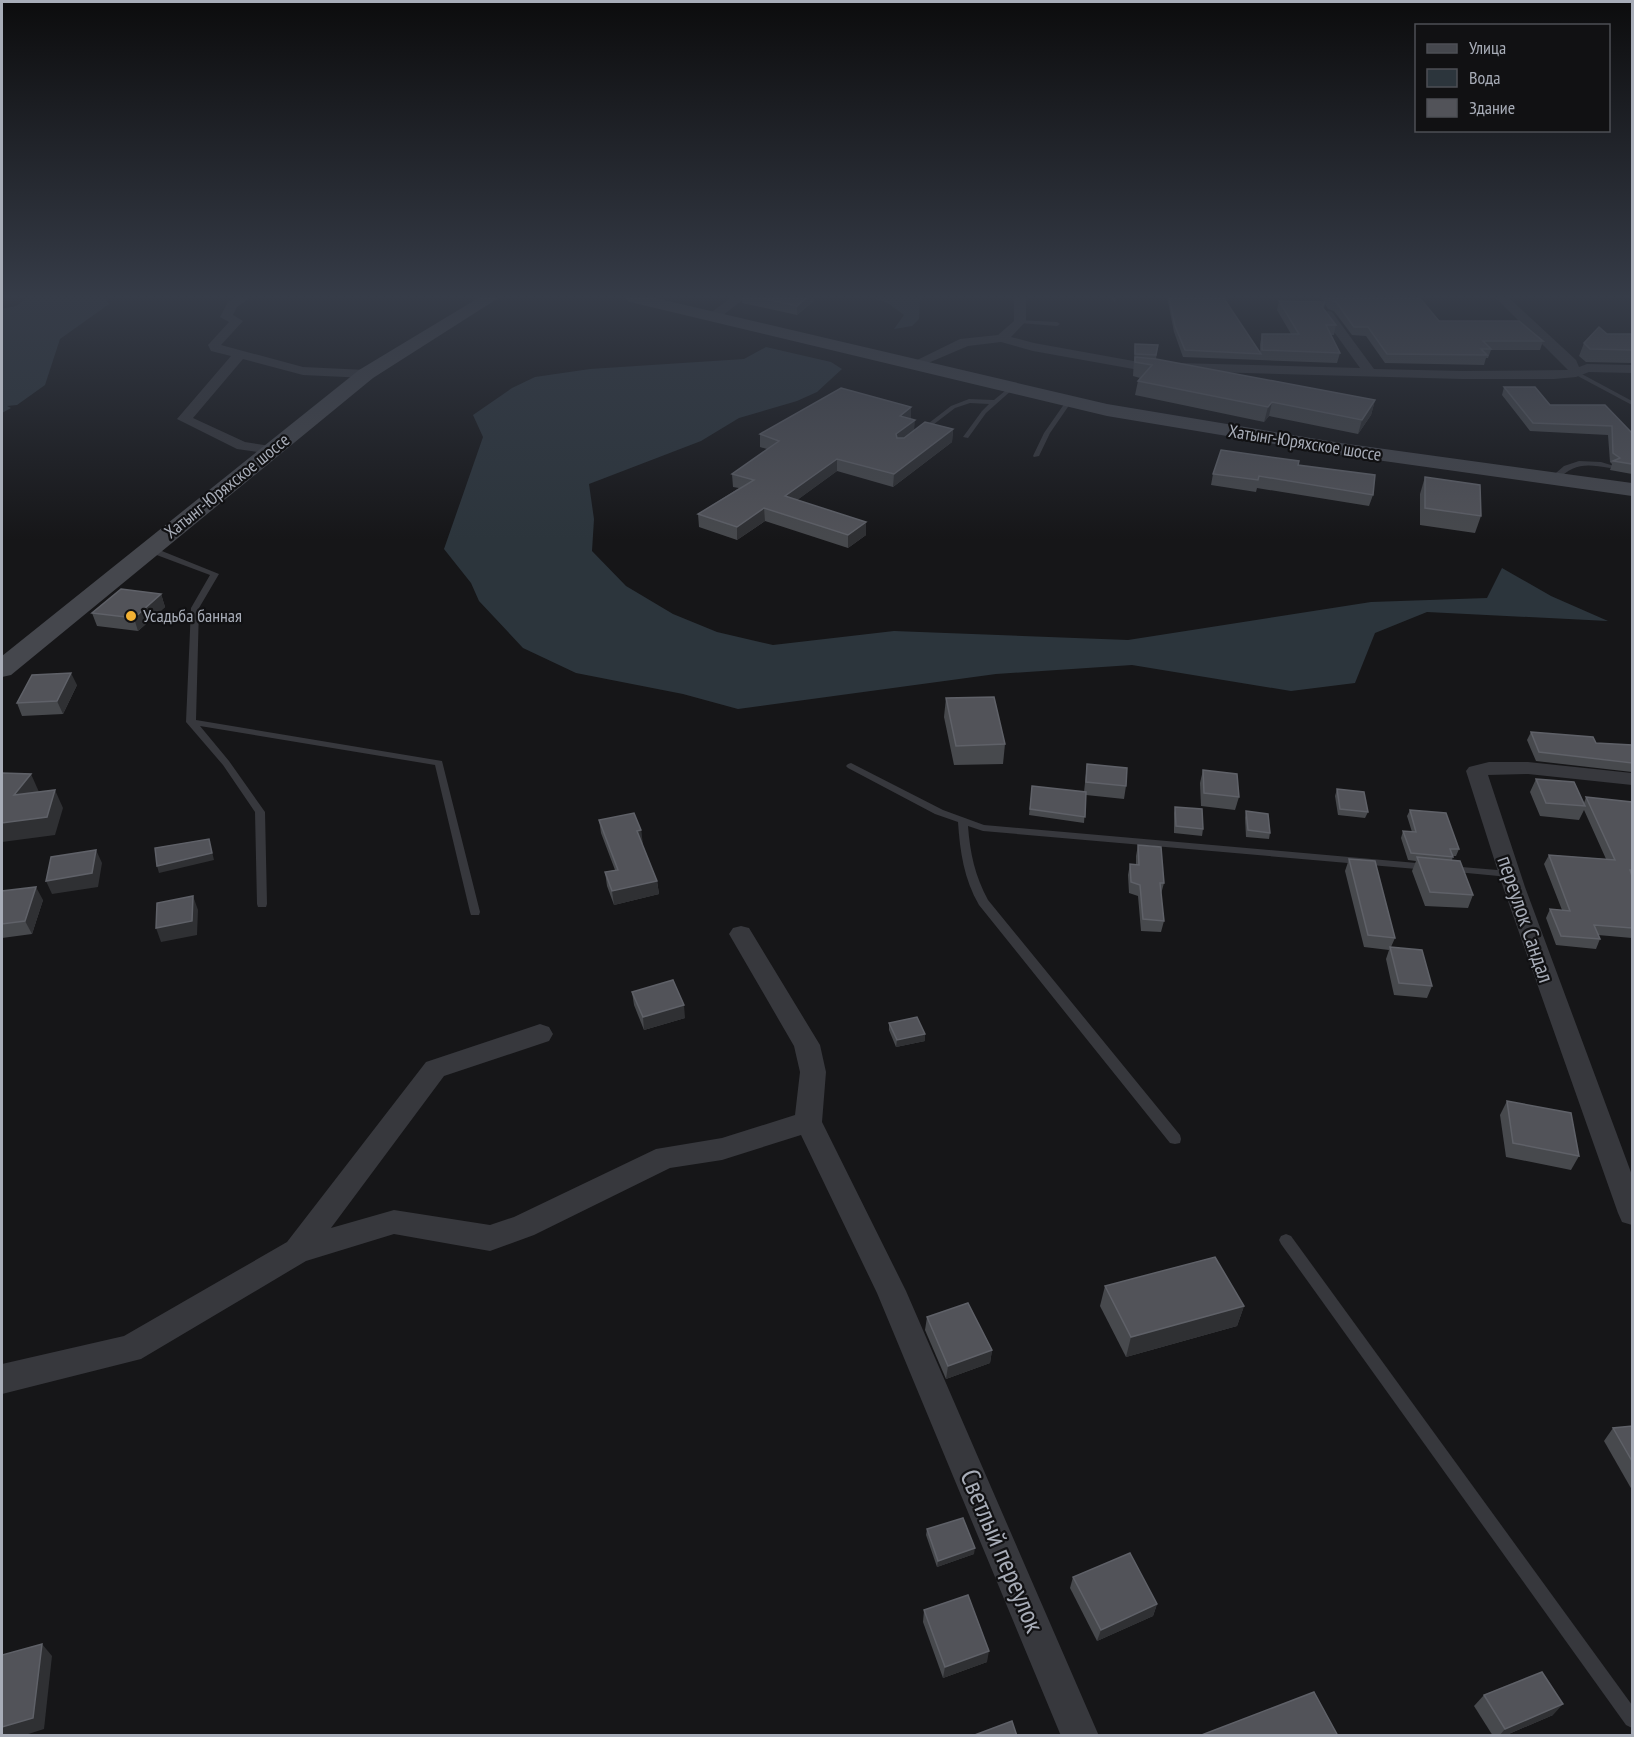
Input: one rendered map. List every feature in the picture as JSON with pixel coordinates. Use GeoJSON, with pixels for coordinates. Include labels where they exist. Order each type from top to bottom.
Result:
{"type":"FeatureCollection","features":[{"type":"Feature","properties":{"kind":"main road","name":"Хатынг-Юряхское шоссе"},"geometry":{"type":"LineString","coordinates":[[2,669],[361,378]]}},
{"type":"Feature","properties":{"kind":"main road","name":"Хатынг-Юряхское шоссе"},"geometry":{"type":"LineString","coordinates":[[969,378],[1196,426],[1632,490]]}},
{"type":"Feature","properties":{"kind":"street"},"geometry":{"type":"LineString","coordinates":[[219,378],[184,419],[242,446],[272,450]]}},
{"type":"Feature","properties":{"kind":"street","name":"переулок Сандал"},"geometry":{"type":"LineString","coordinates":[[1632,779],[1509,768],[1487,767],[1476,771],[1509,874],[1632,1213]]}},
{"type":"Feature","properties":{"kind":"street"},"geometry":{"type":"LineString","coordinates":[[2,1378],[130,1349],[297,1251],[394,1222],[490,1238],[524,1226],[666,1157],[722,1149],[808,1122],[813,1072],[807,1045],[741,934]]}},
{"type":"Feature","properties":{"kind":"street"},"geometry":{"type":"LineString","coordinates":[[297,1251],[435,1069],[540,1034]]}},
{"type":"Feature","properties":{"kind":"street","name":"Светлый переулок"},"geometry":{"type":"LineString","coordinates":[[808,1122],[891,1291],[1080,1736]]}},
{"type":"Feature","properties":{"kind":"lane"},"geometry":{"type":"LineString","coordinates":[[1585,378],[1632,403]]}},
{"type":"Feature","properties":{"kind":"lane"},"geometry":{"type":"LineString","coordinates":[[966,437],[984,412],[1011,388]]}},
{"type":"Feature","properties":{"kind":"lane"},"geometry":{"type":"LineString","coordinates":[[1036,456],[1047,433],[1069,401]]}},
{"type":"Feature","properties":{"kind":"lane"},"geometry":{"type":"LineString","coordinates":[[909,441],[953,406],[969,402],[995,402]]}},
{"type":"Feature","properties":{"kind":"lane"},"geometry":{"type":"LineString","coordinates":[[1553,479],[1566,465],[1579,462],[1610,466]]}},
{"type":"Feature","properties":{"kind":"lane"},"geometry":{"type":"LineString","coordinates":[[149,549],[215,574],[195,608],[191,722],[226,763],[260,812],[262,904]]}},
{"type":"Feature","properties":{"kind":"lane"},"geometry":{"type":"LineString","coordinates":[[191,722],[440,763],[475,912]]}},
{"type":"Feature","properties":{"kind":"lane"},"geometry":{"type":"LineString","coordinates":[[851,766],[963,822],[983,828],[1014,833],[1509,874]]}},
{"type":"Feature","properties":{"kind":"lane"},"geometry":{"type":"LineString","coordinates":[[963,822],[966,862],[972,882],[983,902],[1175,1139]]}},
{"type":"Feature","properties":{"kind":"lane"},"geometry":{"type":"LineString","coordinates":[[1286,1240],[1632,1719]]}},
{"type":"Feature","properties":{"kind":"water"},"geometry":{"type":"Polygon","coordinates":[[[2,378],[47,378],[45,385],[17,405],[7,406],[11,408],[2,413],[2,378]]]}},
{"type":"Feature","properties":{"kind":"water"},"geometry":{"type":"Polygon","coordinates":[[[533,378],[832,378],[817,392],[797,401],[739,418],[701,441],[589,484],[594,519],[592,551],[626,586],[673,614],[717,632],[773,645],[894,631],[1128,640],[1371,602],[1487,598],[1502,568],[1551,596],[1608,621],[1427,612],[1375,633],[1355,683],[1291,691],[1132,665],[996,674],[738,709],[683,694],[576,673],[523,648],[479,601],[471,583],[444,549],[483,437],[473,415],[512,388],[533,378]]]}},
{"type":"Feature","properties":{"kind":"building"},"geometry":{"type":"Polygon","coordinates":[[[1141,378],[1258,378],[1375,400],[1362,420],[1272,402],[1268,407],[1138,381],[1141,378]]]}},
{"type":"Feature","properties":{"kind":"building"},"geometry":{"type":"Polygon","coordinates":[[[1504,387],[1535,387],[1550,405],[1605,405],[1632,433],[1632,464],[1613,461],[1620,458],[1613,453],[1612,426],[1533,423],[1504,387]]]}},
{"type":"Feature","properties":{"kind":"building"},"geometry":{"type":"Polygon","coordinates":[[[841,388],[911,407],[900,416],[915,420],[896,434],[897,438],[904,438],[925,422],[953,429],[894,474],[837,459],[785,496],[866,522],[848,535],[764,508],[737,527],[698,514],[754,480],[732,474],[779,441],[760,434],[841,388]]]}},
{"type":"Feature","properties":{"kind":"building"},"geometry":{"type":"Polygon","coordinates":[[[1221,450],[1299,461],[1298,465],[1375,475],[1373,495],[1259,476],[1258,480],[1213,474],[1221,450]]]}},
{"type":"Feature","properties":{"kind":"building"},"geometry":{"type":"Polygon","coordinates":[[[1425,477],[1480,485],[1481,516],[1425,508],[1425,477]]]}},
{"type":"Feature","properties":{"kind":"building"},"geometry":{"type":"Polygon","coordinates":[[[121,589],[161,594],[134,618],[92,613],[121,589]]]}},
{"type":"Feature","properties":{"kind":"building"},"geometry":{"type":"Polygon","coordinates":[[[71,673],[57,701],[17,703],[32,675],[71,673]]]}},
{"type":"Feature","properties":{"kind":"building"},"geometry":{"type":"Polygon","coordinates":[[[994,697],[1005,744],[956,746],[946,698],[994,697]]]}},
{"type":"Feature","properties":{"kind":"building"},"geometry":{"type":"Polygon","coordinates":[[[1531,732],[1593,737],[1596,743],[1632,745],[1632,763],[1539,752],[1531,732]]]}},
{"type":"Feature","properties":{"kind":"building"},"geometry":{"type":"Polygon","coordinates":[[[1087,764],[1127,768],[1126,786],[1086,782],[1087,764]]]}},
{"type":"Feature","properties":{"kind":"building"},"geometry":{"type":"Polygon","coordinates":[[[1203,770],[1237,774],[1239,797],[1204,793],[1203,770]]]}},
{"type":"Feature","properties":{"kind":"building"},"geometry":{"type":"Polygon","coordinates":[[[2,773],[31,774],[14,795],[55,790],[47,817],[2,823],[2,773]]]}},
{"type":"Feature","properties":{"kind":"building"},"geometry":{"type":"Polygon","coordinates":[[[1536,779],[1574,782],[1585,806],[1546,803],[1536,779]]]}},
{"type":"Feature","properties":{"kind":"building"},"geometry":{"type":"Polygon","coordinates":[[[1032,786],[1086,792],[1085,817],[1030,809],[1032,786]]]}},
{"type":"Feature","properties":{"kind":"building"},"geometry":{"type":"Polygon","coordinates":[[[1337,789],[1364,792],[1368,812],[1340,809],[1337,789]]]}},
{"type":"Feature","properties":{"kind":"building"},"geometry":{"type":"Polygon","coordinates":[[[1586,797],[1632,802],[1632,870],[1630,870],[1632,928],[1594,925],[1600,939],[1561,936],[1550,909],[1570,911],[1549,855],[1615,860],[1586,797]]]}},
{"type":"Feature","properties":{"kind":"building"},"geometry":{"type":"Polygon","coordinates":[[[1175,807],[1202,809],[1203,829],[1176,826],[1175,807]]]}},
{"type":"Feature","properties":{"kind":"building"},"geometry":{"type":"Polygon","coordinates":[[[1410,810],[1446,813],[1459,849],[1450,849],[1453,857],[1411,853],[1403,831],[1416,832],[1410,810]]]}},
{"type":"Feature","properties":{"kind":"building"},"geometry":{"type":"Polygon","coordinates":[[[1246,811],[1268,814],[1270,833],[1248,830],[1246,811]]]}},
{"type":"Feature","properties":{"kind":"building"},"geometry":{"type":"Polygon","coordinates":[[[634,813],[641,830],[637,831],[657,881],[612,891],[605,872],[618,870],[599,820],[634,813]]]}},
{"type":"Feature","properties":{"kind":"building"},"geometry":{"type":"Polygon","coordinates":[[[209,839],[212,853],[157,866],[155,848],[209,839]]]}},
{"type":"Feature","properties":{"kind":"building"},"geometry":{"type":"Polygon","coordinates":[[[1138,845],[1161,847],[1164,883],[1160,883],[1164,921],[1143,919],[1140,885],[1131,882],[1130,864],[1139,865],[1138,845]]]}},
{"type":"Feature","properties":{"kind":"building"},"geometry":{"type":"Polygon","coordinates":[[[96,850],[92,873],[46,881],[51,857],[96,850]]]}},
{"type":"Feature","properties":{"kind":"building"},"geometry":{"type":"Polygon","coordinates":[[[1417,857],[1460,861],[1473,895],[1430,892],[1417,857]]]}},
{"type":"Feature","properties":{"kind":"building"},"geometry":{"type":"Polygon","coordinates":[[[1349,859],[1375,861],[1395,938],[1368,935],[1349,859]]]}},
{"type":"Feature","properties":{"kind":"building"},"geometry":{"type":"Polygon","coordinates":[[[36,887],[25,921],[2,924],[2,891],[36,887]]]}},
{"type":"Feature","properties":{"kind":"building"},"geometry":{"type":"Polygon","coordinates":[[[193,896],[192,921],[156,928],[157,903],[193,896]]]}},
{"type":"Feature","properties":{"kind":"building"},"geometry":{"type":"Polygon","coordinates":[[[1390,947],[1422,950],[1432,986],[1399,983],[1390,947]]]}},
{"type":"Feature","properties":{"kind":"building"},"geometry":{"type":"Polygon","coordinates":[[[673,980],[684,1005],[643,1017],[632,992],[673,980]]]}},
{"type":"Feature","properties":{"kind":"building"},"geometry":{"type":"Polygon","coordinates":[[[917,1017],[925,1034],[897,1040],[889,1023],[917,1017]]]}},
{"type":"Feature","properties":{"kind":"building"},"geometry":{"type":"Polygon","coordinates":[[[1507,1101],[1571,1113],[1579,1156],[1513,1143],[1507,1101]]]}},
{"type":"Feature","properties":{"kind":"building"},"geometry":{"type":"Polygon","coordinates":[[[1215,1257],[1244,1306],[1131,1337],[1105,1286],[1215,1257]]]}},
{"type":"Feature","properties":{"kind":"building"},"geometry":{"type":"Polygon","coordinates":[[[968,1303],[992,1350],[948,1366],[927,1317],[968,1303]]]}},
{"type":"Feature","properties":{"kind":"building"},"geometry":{"type":"Polygon","coordinates":[[[1632,1426],[1632,1461],[1613,1428],[1632,1426]]]}},
{"type":"Feature","properties":{"kind":"building"},"geometry":{"type":"Polygon","coordinates":[[[963,1518],[975,1548],[938,1561],[927,1529],[963,1518]]]}},
{"type":"Feature","properties":{"kind":"building"},"geometry":{"type":"Polygon","coordinates":[[[1130,1553],[1157,1604],[1101,1630],[1073,1577],[1130,1553]]]}},
{"type":"Feature","properties":{"kind":"building"},"geometry":{"type":"Polygon","coordinates":[[[968,1595],[989,1651],[945,1667],[924,1610],[968,1595]]]}},
{"type":"Feature","properties":{"kind":"building"},"geometry":{"type":"Polygon","coordinates":[[[42,1644],[33,1718],[2,1727],[2,1655],[42,1644]]]}},
{"type":"Feature","properties":{"kind":"building"},"geometry":{"type":"Polygon","coordinates":[[[1542,1672],[1563,1704],[1505,1729],[1484,1695],[1542,1672]]]}},
{"type":"Feature","properties":{"kind":"building"},"geometry":{"type":"Polygon","coordinates":[[[1314,1692],[1338,1736],[1199,1736],[1314,1692]]]}},
{"type":"Feature","properties":{"kind":"building"},"geometry":{"type":"Polygon","coordinates":[[[1012,1721],[1017,1736],[972,1736],[1012,1721]]]}},
{"type":"Feature","properties":{"kind":"place","name":"Усадьба банная"},"geometry":{"type":"Point","coordinates":[131,616]}}]}
